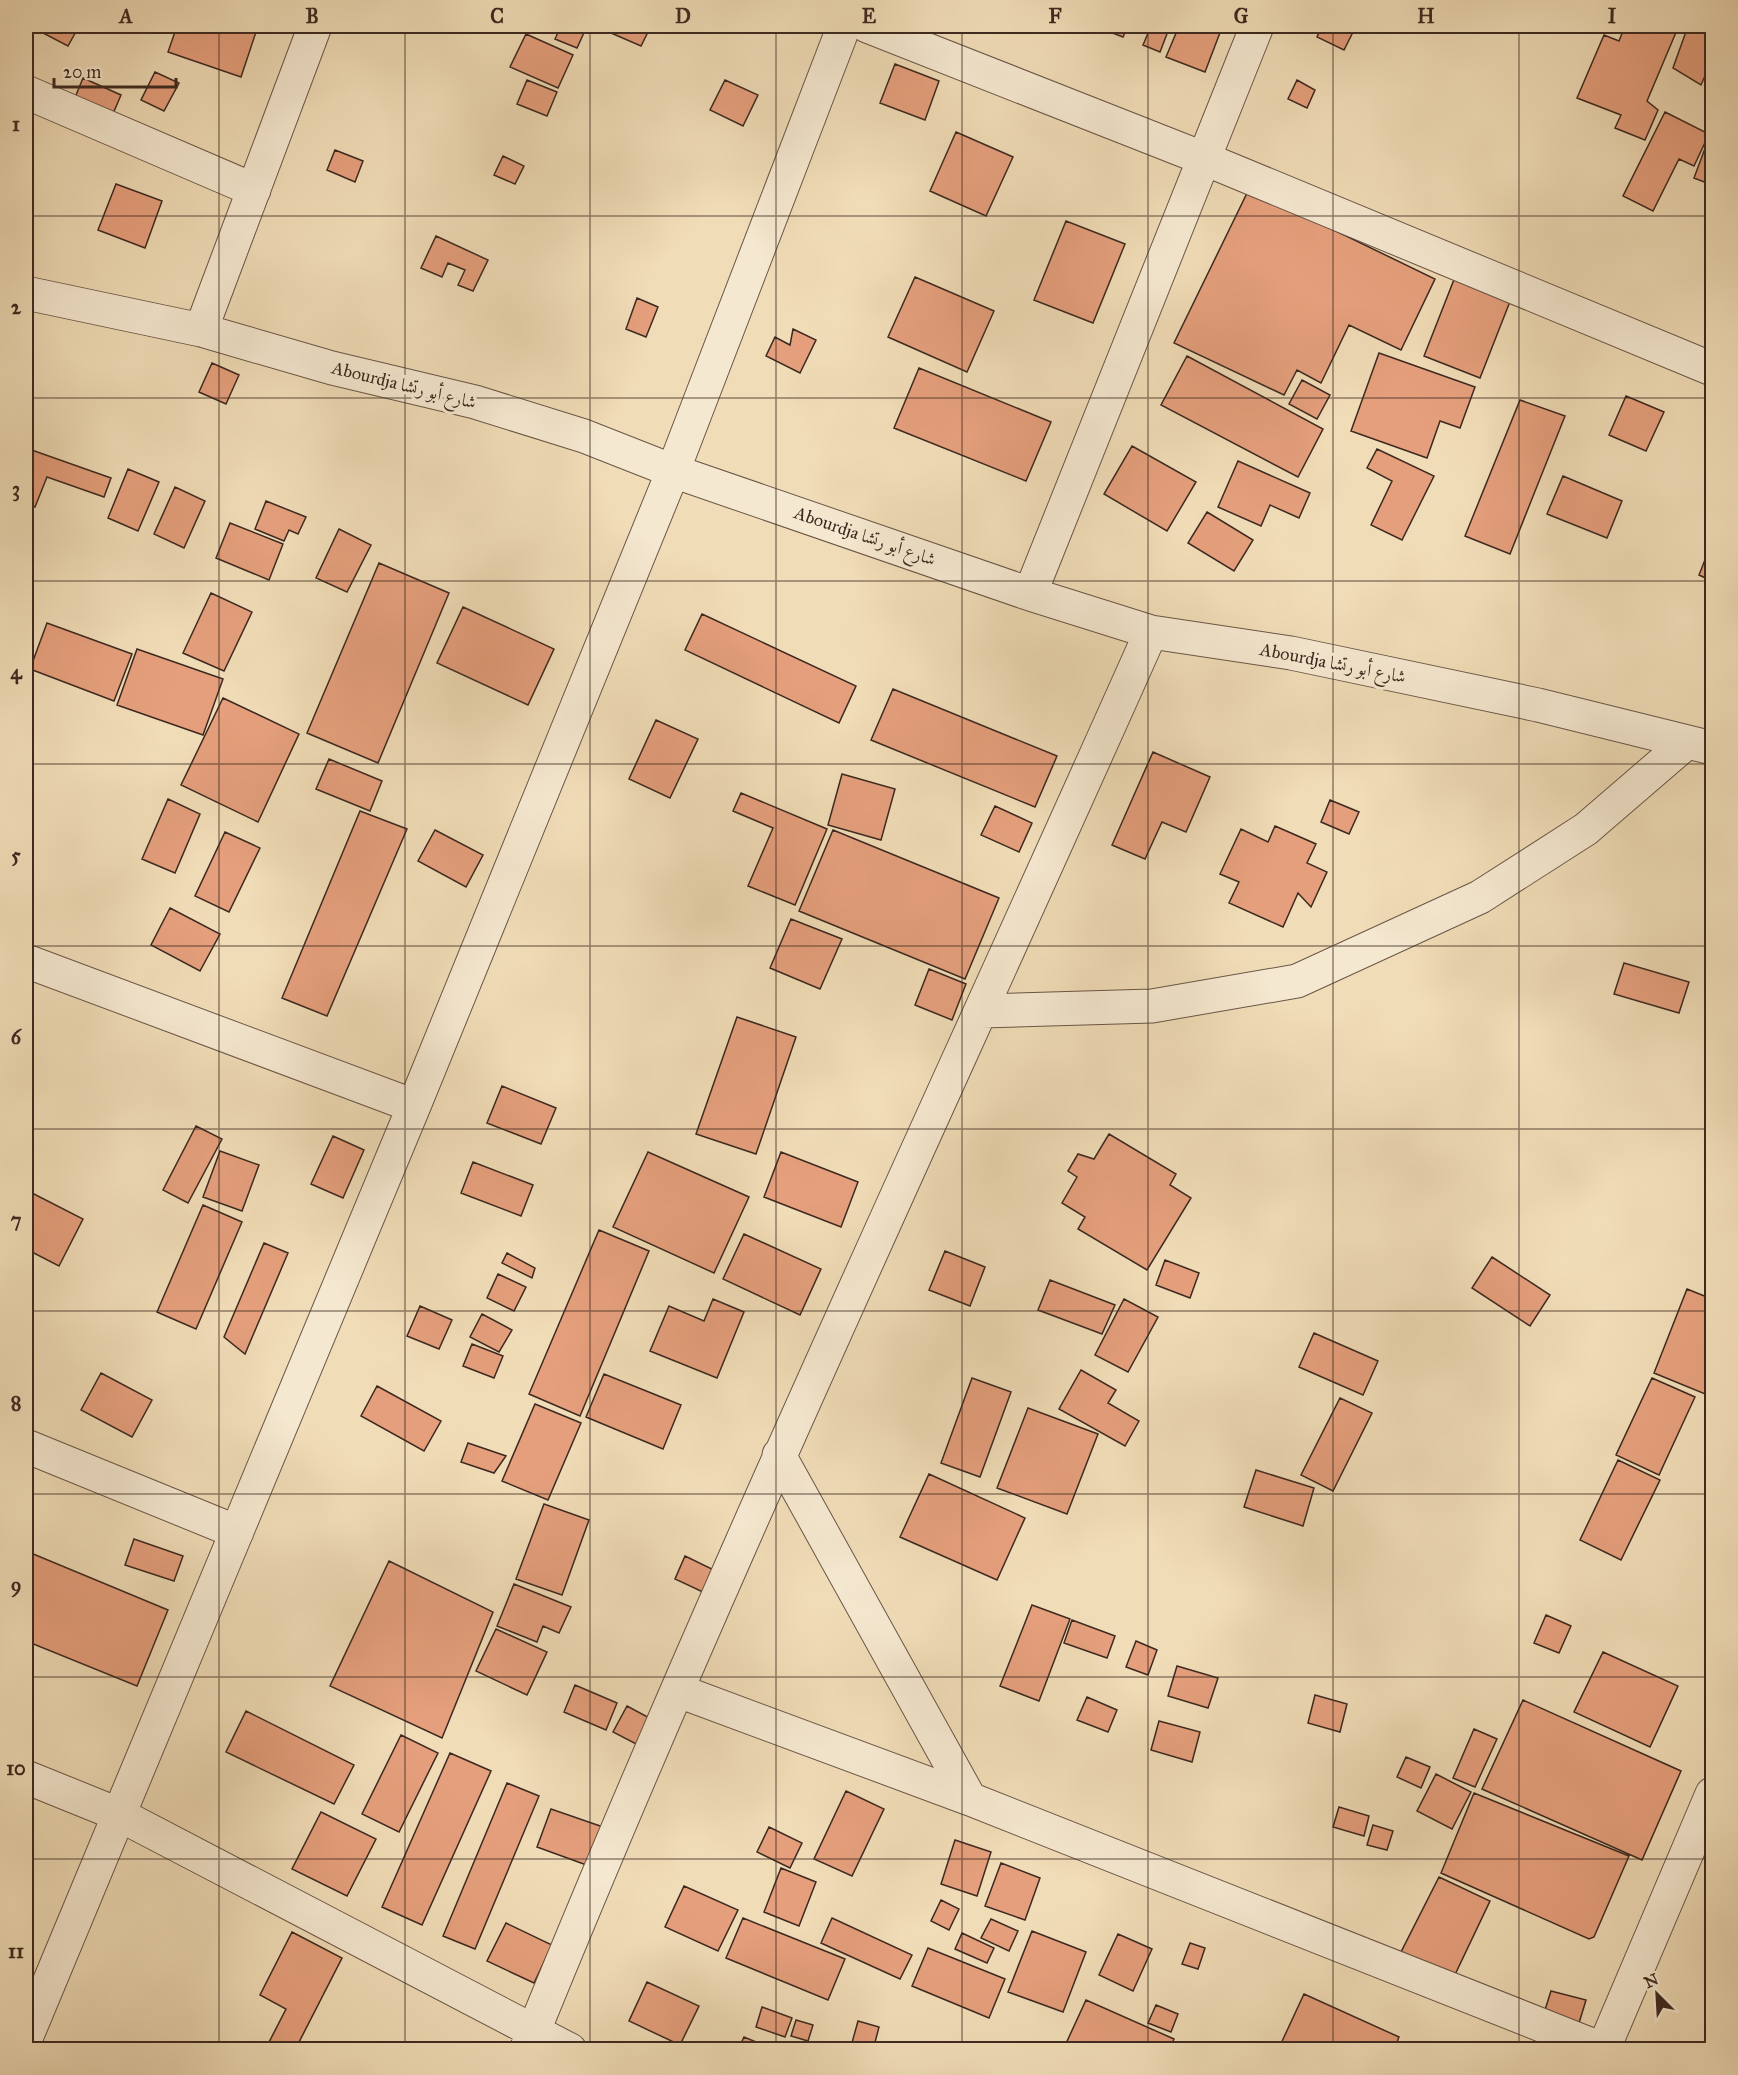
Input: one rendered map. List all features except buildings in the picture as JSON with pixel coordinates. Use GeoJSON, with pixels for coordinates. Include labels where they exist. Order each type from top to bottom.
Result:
{"type":"FeatureCollection","features":[{"type":"Feature","properties":{"kind":"street"},"geometry":{"type":"LineString","coordinates":[[201,330],[315,26]]}},
{"type":"Feature","properties":{"kind":"street"},"geometry":{"type":"LineString","coordinates":[[26,2038],[414,1106],[673,471],[844,26]]}},
{"type":"Feature","properties":{"kind":"street"},"geometry":{"type":"LineString","coordinates":[[867,26],[1205,159],[1713,369]]}},
{"type":"Feature","properties":{"kind":"street"},"geometry":{"type":"LineString","coordinates":[[1030,594],[1257,26]]}},
{"type":"Feature","properties":{"kind":"street"},"geometry":{"type":"LineString","coordinates":[[26,92],[254,190]]}},
{"type":"Feature","properties":{"kind":"street","name":"Abourdja شارع أبو رتشا"},"geometry":{"type":"LineString","coordinates":[[26,294],[201,330],[332,368],[474,402],[584,436],[673,471],[1030,594],[1151,632],[1291,653],[1538,705],[1700,745]]}},
{"type":"Feature","properties":{"kind":"street"},"geometry":{"type":"LineString","coordinates":[[530,2040],[779,1455],[982,1011],[1151,632]]}},
{"type":"Feature","properties":{"kind":"street"},"geometry":{"type":"LineString","coordinates":[[982,1011],[1152,1006],[1297,981],[1480,897],[1587,829],[1700,745]]}},
{"type":"Feature","properties":{"kind":"street"},"geometry":{"type":"LineString","coordinates":[[26,961],[414,1106]]}},
{"type":"Feature","properties":{"kind":"street"},"geometry":{"type":"LineString","coordinates":[[26,1446],[237,1532]]}},
{"type":"Feature","properties":{"kind":"street"},"geometry":{"type":"LineString","coordinates":[[779,1455],[970,1799]]}},
{"type":"Feature","properties":{"kind":"street"},"geometry":{"type":"LineString","coordinates":[[679,1690],[970,1799],[1603,2049],[1713,1794]]}},
{"type":"Feature","properties":{"kind":"street"},"geometry":{"type":"LineString","coordinates":[[26,1777],[120,1815],[530,2040],[570,2049]]}}]}
